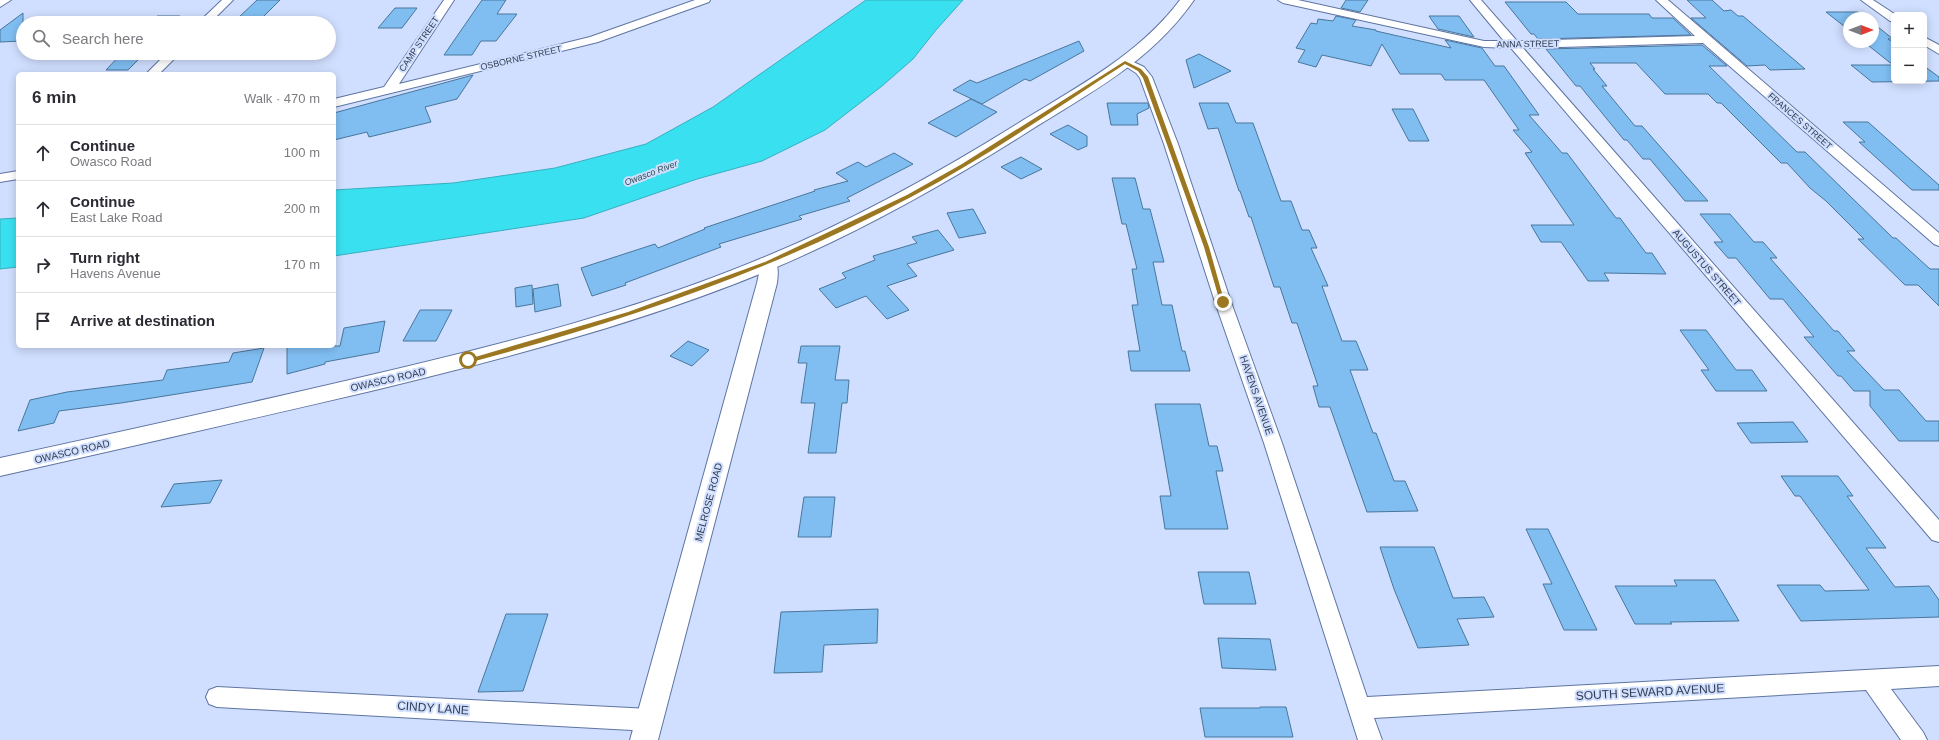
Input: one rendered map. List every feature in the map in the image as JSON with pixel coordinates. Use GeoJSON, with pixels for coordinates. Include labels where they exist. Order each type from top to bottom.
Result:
{"type":"FeatureCollection","features":[{"type":"Feature","properties":{"kind":"main road","name":"OWASCO ROAD"},"geometry":{"type":"LineString","coordinates":[[0,467],[341,390],[532,344],[630,314],[767,263],[909,196],[964,165],[1127,60],[1164,29],[1187,0]]}},
{"type":"Feature","properties":{"kind":"street"},"geometry":{"type":"LineString","coordinates":[[0,4],[6,0]]}},
{"type":"Feature","properties":{"kind":"street"},"geometry":{"type":"LineString","coordinates":[[211,16],[228,0]]}},
{"type":"Feature","properties":{"kind":"street","name":"CAMP STREET"},"geometry":{"type":"LineString","coordinates":[[389,89],[449,0]]}},
{"type":"Feature","properties":{"kind":"street","name":"OSBORNE STREET"},"geometry":{"type":"LineString","coordinates":[[336,102],[594,40],[689,3],[705,0]]}},
{"type":"Feature","properties":{"kind":"street","name":"ANNA STREET"},"geometry":{"type":"LineString","coordinates":[[1283,0],[1484,44],[1514,45],[1706,39]]}},
{"type":"Feature","properties":{"kind":"street","name":"AUGUSTUS STREET"},"geometry":{"type":"LineString","coordinates":[[1475,0],[1939,534]]}},
{"type":"Feature","properties":{"kind":"street","name":"FRANCES STREET"},"geometry":{"type":"LineString","coordinates":[[1661,0],[1939,241]]}},
{"type":"Feature","properties":{"kind":"street"},"geometry":{"type":"LineString","coordinates":[[1866,0],[1891,18]]}},
{"type":"Feature","properties":{"kind":"street"},"geometry":{"type":"LineString","coordinates":[[1927,42],[1939,50]]}},
{"type":"Feature","properties":{"kind":"street"},"geometry":{"type":"LineString","coordinates":[[154,72],[167,60]]}},
{"type":"Feature","properties":{"kind":"street","name":"HAVENS AVENUE"},"geometry":{"type":"LineString","coordinates":[[1127,60],[1140,70],[1146,77],[1171,144],[1223,302],[1273,442],[1370,740]]}},
{"type":"Feature","properties":{"kind":"street"},"geometry":{"type":"LineString","coordinates":[[0,178],[16,175]]}},
{"type":"Feature","properties":{"kind":"street","name":"MELROSE ROAD"},"geometry":{"type":"LineString","coordinates":[[647,730],[767,283],[769,269],[767,263]]}},
{"type":"Feature","properties":{"kind":"street","name":"SOUTH SEWARD AVENUE"},"geometry":{"type":"LineString","coordinates":[[1360,708],[1939,676]]}},
{"type":"Feature","properties":{"kind":"street"},"geometry":{"type":"LineString","coordinates":[[1872,680],[1916,740]]}},
{"type":"Feature","properties":{"kind":"street","name":"CINDY LANE"},"geometry":{"type":"LineString","coordinates":[[217,697],[326,701],[544,716],[647,730]]}},
{"type":"Feature","properties":{"kind":"water","name":"Owasco River"},"geometry":{"type":"Polygon","coordinates":[[[866,0],[963,0],[936,30],[913,59],[882,86],[825,130],[762,161],[697,179],[584,218],[336,256],[336,190],[453,183],[555,168],[646,144],[713,107],[866,0]]]}},
{"type":"Feature","properties":{"kind":"water"},"geometry":{"type":"Polygon","coordinates":[[[16,218],[16,267],[0,269],[0,219],[16,218]]]}},
{"type":"Feature","properties":{"kind":"building"},"geometry":{"type":"Polygon","coordinates":[[[257,0],[280,0],[264,16],[240,16],[257,0]]]}},
{"type":"Feature","properties":{"kind":"building"},"geometry":{"type":"Polygon","coordinates":[[[482,0],[506,0],[497,14],[517,14],[496,41],[481,41],[472,55],[444,55],[482,0]]]}},
{"type":"Feature","properties":{"kind":"building"},"geometry":{"type":"Polygon","coordinates":[[[1346,0],[1368,0],[1360,12],[1341,8],[1346,0]]]}},
{"type":"Feature","properties":{"kind":"building"},"geometry":{"type":"Polygon","coordinates":[[[1687,0],[1712,0],[1724,11],[1731,10],[1738,16],[1743,16],[1805,69],[1770,70],[1765,65],[1747,66],[1691,18],[1706,18],[1687,0]]]}},
{"type":"Feature","properties":{"kind":"building"},"geometry":{"type":"Polygon","coordinates":[[[1505,2],[1566,2],[1578,14],[1649,14],[1652,18],[1673,18],[1691,35],[1538,39],[1534,34],[1531,34],[1505,2]]]}},
{"type":"Feature","properties":{"kind":"building"},"geometry":{"type":"Polygon","coordinates":[[[395,8],[417,8],[402,28],[378,28],[395,8]]]}},
{"type":"Feature","properties":{"kind":"building"},"geometry":{"type":"Polygon","coordinates":[[[1826,12],[1843,12],[1843,25],[1826,12]]]}},
{"type":"Feature","properties":{"kind":"building"},"geometry":{"type":"Polygon","coordinates":[[[1336,16],[1356,20],[1352,26],[1376,30],[1451,48],[1445,40],[1482,48],[1495,66],[1504,66],[1539,115],[1529,115],[1562,153],[1567,153],[1616,218],[1620,218],[1646,253],[1652,253],[1666,274],[1604,273],[1609,281],[1588,281],[1561,242],[1541,242],[1531,225],[1574,225],[1525,153],[1532,152],[1513,130],[1519,130],[1484,80],[1445,80],[1441,74],[1400,74],[1382,44],[1371,66],[1322,55],[1316,67],[1298,62],[1305,50],[1296,48],[1311,23],[1317,24],[1318,19],[1333,21],[1336,16]]]}},
{"type":"Feature","properties":{"kind":"building"},"geometry":{"type":"Polygon","coordinates":[[[1429,16],[1459,16],[1474,37],[1438,29],[1429,16]]]}},
{"type":"Feature","properties":{"kind":"building"},"geometry":{"type":"Polygon","coordinates":[[[16,18],[16,41],[0,42],[0,30],[16,18]]]}},
{"type":"Feature","properties":{"kind":"building"},"geometry":{"type":"Polygon","coordinates":[[[1879,28],[1891,37],[1891,39],[1888,39],[1891,41],[1891,63],[1872,48],[1879,48],[1879,28]]]}},
{"type":"Feature","properties":{"kind":"building"},"geometry":{"type":"Polygon","coordinates":[[[1079,41],[1084,51],[1030,81],[1025,79],[982,104],[953,90],[970,80],[977,83],[1079,41]]]}},
{"type":"Feature","properties":{"kind":"building"},"geometry":{"type":"Polygon","coordinates":[[[1702,45],[1727,66],[1709,66],[1797,152],[1805,152],[1893,238],[1896,238],[1930,269],[1939,269],[1939,306],[1918,285],[1905,285],[1858,239],[1864,239],[1826,201],[1810,188],[1787,163],[1781,163],[1721,103],[1717,103],[1708,94],[1665,94],[1636,63],[1590,63],[1607,86],[1602,86],[1635,126],[1642,126],[1708,201],[1685,201],[1650,159],[1643,159],[1627,140],[1624,140],[1580,86],[1576,86],[1546,49],[1702,45]]]}},
{"type":"Feature","properties":{"kind":"building"},"geometry":{"type":"Polygon","coordinates":[[[1199,54],[1231,71],[1194,88],[1186,60],[1199,54]]]}},
{"type":"Feature","properties":{"kind":"building"},"geometry":{"type":"Polygon","coordinates":[[[115,60],[138,60],[128,70],[106,70],[115,60]]]}},
{"type":"Feature","properties":{"kind":"building"},"geometry":{"type":"Polygon","coordinates":[[[1851,65],[1891,65],[1891,82],[1872,82],[1851,65]]]}},
{"type":"Feature","properties":{"kind":"building"},"geometry":{"type":"Polygon","coordinates":[[[1927,68],[1939,77],[1939,81],[1927,81],[1927,68]]]}},
{"type":"Feature","properties":{"kind":"building"},"geometry":{"type":"Polygon","coordinates":[[[473,75],[457,99],[425,107],[431,122],[369,137],[367,132],[336,140],[336,112],[473,75]]]}},
{"type":"Feature","properties":{"kind":"building"},"geometry":{"type":"Polygon","coordinates":[[[971,99],[997,112],[956,137],[928,123],[971,99]]]}},
{"type":"Feature","properties":{"kind":"building"},"geometry":{"type":"Polygon","coordinates":[[[1107,103],[1148,103],[1149,108],[1137,114],[1138,125],[1111,125],[1107,103]]]}},
{"type":"Feature","properties":{"kind":"building"},"geometry":{"type":"Polygon","coordinates":[[[1199,103],[1228,103],[1236,123],[1253,123],[1281,201],[1291,201],[1302,230],[1309,230],[1317,248],[1311,248],[1328,286],[1322,286],[1342,341],[1356,341],[1368,370],[1350,370],[1373,433],[1376,433],[1394,481],[1405,481],[1418,511],[1367,512],[1330,407],[1319,407],[1313,386],[1318,386],[1297,323],[1292,323],[1280,287],[1274,287],[1251,217],[1249,217],[1239,191],[1218,128],[1208,129],[1199,103]]]}},
{"type":"Feature","properties":{"kind":"building"},"geometry":{"type":"Polygon","coordinates":[[[1392,109],[1413,109],[1429,141],[1409,141],[1392,109]]]}},
{"type":"Feature","properties":{"kind":"building"},"geometry":{"type":"Polygon","coordinates":[[[1843,122],[1868,122],[1939,185],[1939,190],[1912,190],[1859,142],[1865,142],[1843,122]]]}},
{"type":"Feature","properties":{"kind":"building"},"geometry":{"type":"Polygon","coordinates":[[[1068,125],[1087,136],[1087,146],[1078,150],[1050,134],[1068,125]]]}},
{"type":"Feature","properties":{"kind":"building"},"geometry":{"type":"Polygon","coordinates":[[[894,153],[913,164],[847,198],[850,201],[799,216],[802,219],[719,244],[721,247],[625,283],[626,285],[592,296],[581,268],[655,244],[658,248],[705,229],[704,228],[815,191],[814,190],[848,181],[836,173],[858,162],[866,167],[894,153]]]}},
{"type":"Feature","properties":{"kind":"building"},"geometry":{"type":"Polygon","coordinates":[[[1021,157],[1042,169],[1021,179],[1001,167],[1021,157]]]}},
{"type":"Feature","properties":{"kind":"building"},"geometry":{"type":"Polygon","coordinates":[[[1112,178],[1135,178],[1143,209],[1150,209],[1164,262],[1153,262],[1162,305],[1172,305],[1182,351],[1185,351],[1190,371],[1131,371],[1128,351],[1140,351],[1132,305],[1138,305],[1132,269],[1137,269],[1126,224],[1122,224],[1112,178]]]}},
{"type":"Feature","properties":{"kind":"building"},"geometry":{"type":"Polygon","coordinates":[[[973,209],[986,233],[959,238],[947,213],[973,209]]]}},
{"type":"Feature","properties":{"kind":"building"},"geometry":{"type":"Polygon","coordinates":[[[1700,214],[1730,214],[1754,242],[1763,242],[1777,258],[1770,258],[1834,331],[1838,331],[1855,351],[1847,351],[1884,390],[1899,390],[1926,421],[1939,421],[1939,441],[1899,441],[1870,406],[1870,391],[1854,391],[1841,376],[1838,376],[1804,337],[1814,337],[1783,299],[1770,299],[1736,258],[1728,258],[1714,242],[1723,242],[1700,214]]]}},
{"type":"Feature","properties":{"kind":"building"},"geometry":{"type":"Polygon","coordinates":[[[938,230],[954,250],[907,264],[917,276],[887,286],[909,310],[887,319],[866,296],[836,308],[819,289],[846,278],[842,273],[875,260],[873,256],[917,243],[912,237],[938,230]]]}},
{"type":"Feature","properties":{"kind":"building"},"geometry":{"type":"Polygon","coordinates":[[[558,284],[561,306],[535,312],[533,289],[558,284]]]}},
{"type":"Feature","properties":{"kind":"building"},"geometry":{"type":"Polygon","coordinates":[[[532,285],[533,304],[516,307],[515,288],[532,285]]]}},
{"type":"Feature","properties":{"kind":"building"},"geometry":{"type":"Polygon","coordinates":[[[420,310],[452,310],[436,341],[403,341],[420,310]]]}},
{"type":"Feature","properties":{"kind":"building"},"geometry":{"type":"Polygon","coordinates":[[[385,321],[379,352],[325,362],[325,364],[287,374],[287,348],[336,348],[336,346],[340,346],[344,328],[385,321]]]}},
{"type":"Feature","properties":{"kind":"building"},"geometry":{"type":"Polygon","coordinates":[[[1680,330],[1706,330],[1736,370],[1752,370],[1767,391],[1716,391],[1701,370],[1709,370],[1680,330]]]}},
{"type":"Feature","properties":{"kind":"building"},"geometry":{"type":"Polygon","coordinates":[[[688,341],[709,350],[692,366],[670,356],[688,341]]]}},
{"type":"Feature","properties":{"kind":"building"},"geometry":{"type":"Polygon","coordinates":[[[801,346],[840,346],[835,380],[849,380],[847,403],[842,403],[836,453],[808,453],[815,403],[801,403],[807,363],[798,363],[801,346]]]}},
{"type":"Feature","properties":{"kind":"building"},"geometry":{"type":"Polygon","coordinates":[[[264,348],[252,382],[121,403],[59,411],[54,423],[18,431],[30,400],[67,392],[163,380],[167,370],[229,362],[233,353],[264,348]]]}},
{"type":"Feature","properties":{"kind":"building"},"geometry":{"type":"Polygon","coordinates":[[[1155,404],[1200,404],[1209,446],[1217,446],[1223,471],[1216,471],[1228,529],[1165,529],[1160,496],[1171,496],[1155,404]]]}},
{"type":"Feature","properties":{"kind":"building"},"geometry":{"type":"Polygon","coordinates":[[[1793,422],[1808,442],[1751,443],[1737,423],[1793,422]]]}},
{"type":"Feature","properties":{"kind":"building"},"geometry":{"type":"Polygon","coordinates":[[[1781,476],[1838,476],[1853,496],[1847,496],[1886,548],[1866,548],[1895,587],[1929,586],[1939,600],[1939,617],[1801,621],[1777,585],[1820,585],[1825,591],[1869,590],[1800,496],[1795,496],[1781,476]]]}},
{"type":"Feature","properties":{"kind":"building"},"geometry":{"type":"Polygon","coordinates":[[[222,480],[210,503],[161,507],[174,484],[222,480]]]}},
{"type":"Feature","properties":{"kind":"building"},"geometry":{"type":"Polygon","coordinates":[[[804,497],[835,497],[831,537],[798,537],[804,497]]]}},
{"type":"Feature","properties":{"kind":"building"},"geometry":{"type":"Polygon","coordinates":[[[1526,529],[1548,529],[1597,630],[1564,630],[1543,584],[1552,584],[1526,529]]]}},
{"type":"Feature","properties":{"kind":"building"},"geometry":{"type":"Polygon","coordinates":[[[1380,547],[1434,547],[1453,598],[1484,597],[1494,617],[1457,619],[1469,645],[1418,648],[1394,589],[1380,547]]]}},
{"type":"Feature","properties":{"kind":"building"},"geometry":{"type":"Polygon","coordinates":[[[1198,572],[1249,572],[1256,604],[1204,604],[1198,572]]]}},
{"type":"Feature","properties":{"kind":"building"},"geometry":{"type":"Polygon","coordinates":[[[1674,580],[1715,580],[1739,621],[1635,624],[1615,586],[1677,586],[1674,580]]]}},
{"type":"Feature","properties":{"kind":"building"},"geometry":{"type":"Polygon","coordinates":[[[878,609],[877,643],[824,645],[822,672],[774,673],[781,612],[878,609]]]}},
{"type":"Feature","properties":{"kind":"building"},"geometry":{"type":"Polygon","coordinates":[[[506,614],[548,614],[523,691],[478,692],[506,614]]]}},
{"type":"Feature","properties":{"kind":"building"},"geometry":{"type":"Polygon","coordinates":[[[1218,638],[1270,639],[1276,670],[1222,668],[1218,638]]]}},
{"type":"Feature","properties":{"kind":"building"},"geometry":{"type":"Polygon","coordinates":[[[1286,707],[1293,737],[1205,737],[1200,708],[1286,707]]]}},
{"type":"Feature","properties":{"kind":"route"},"geometry":{"type":"LineString","coordinates":[[468,360],[540,342],[630,314],[715,284],[767,263],[909,196],[964,165],[1125,62],[1140,70],[1146,77],[1171,144],[1223,302]]}}]}
